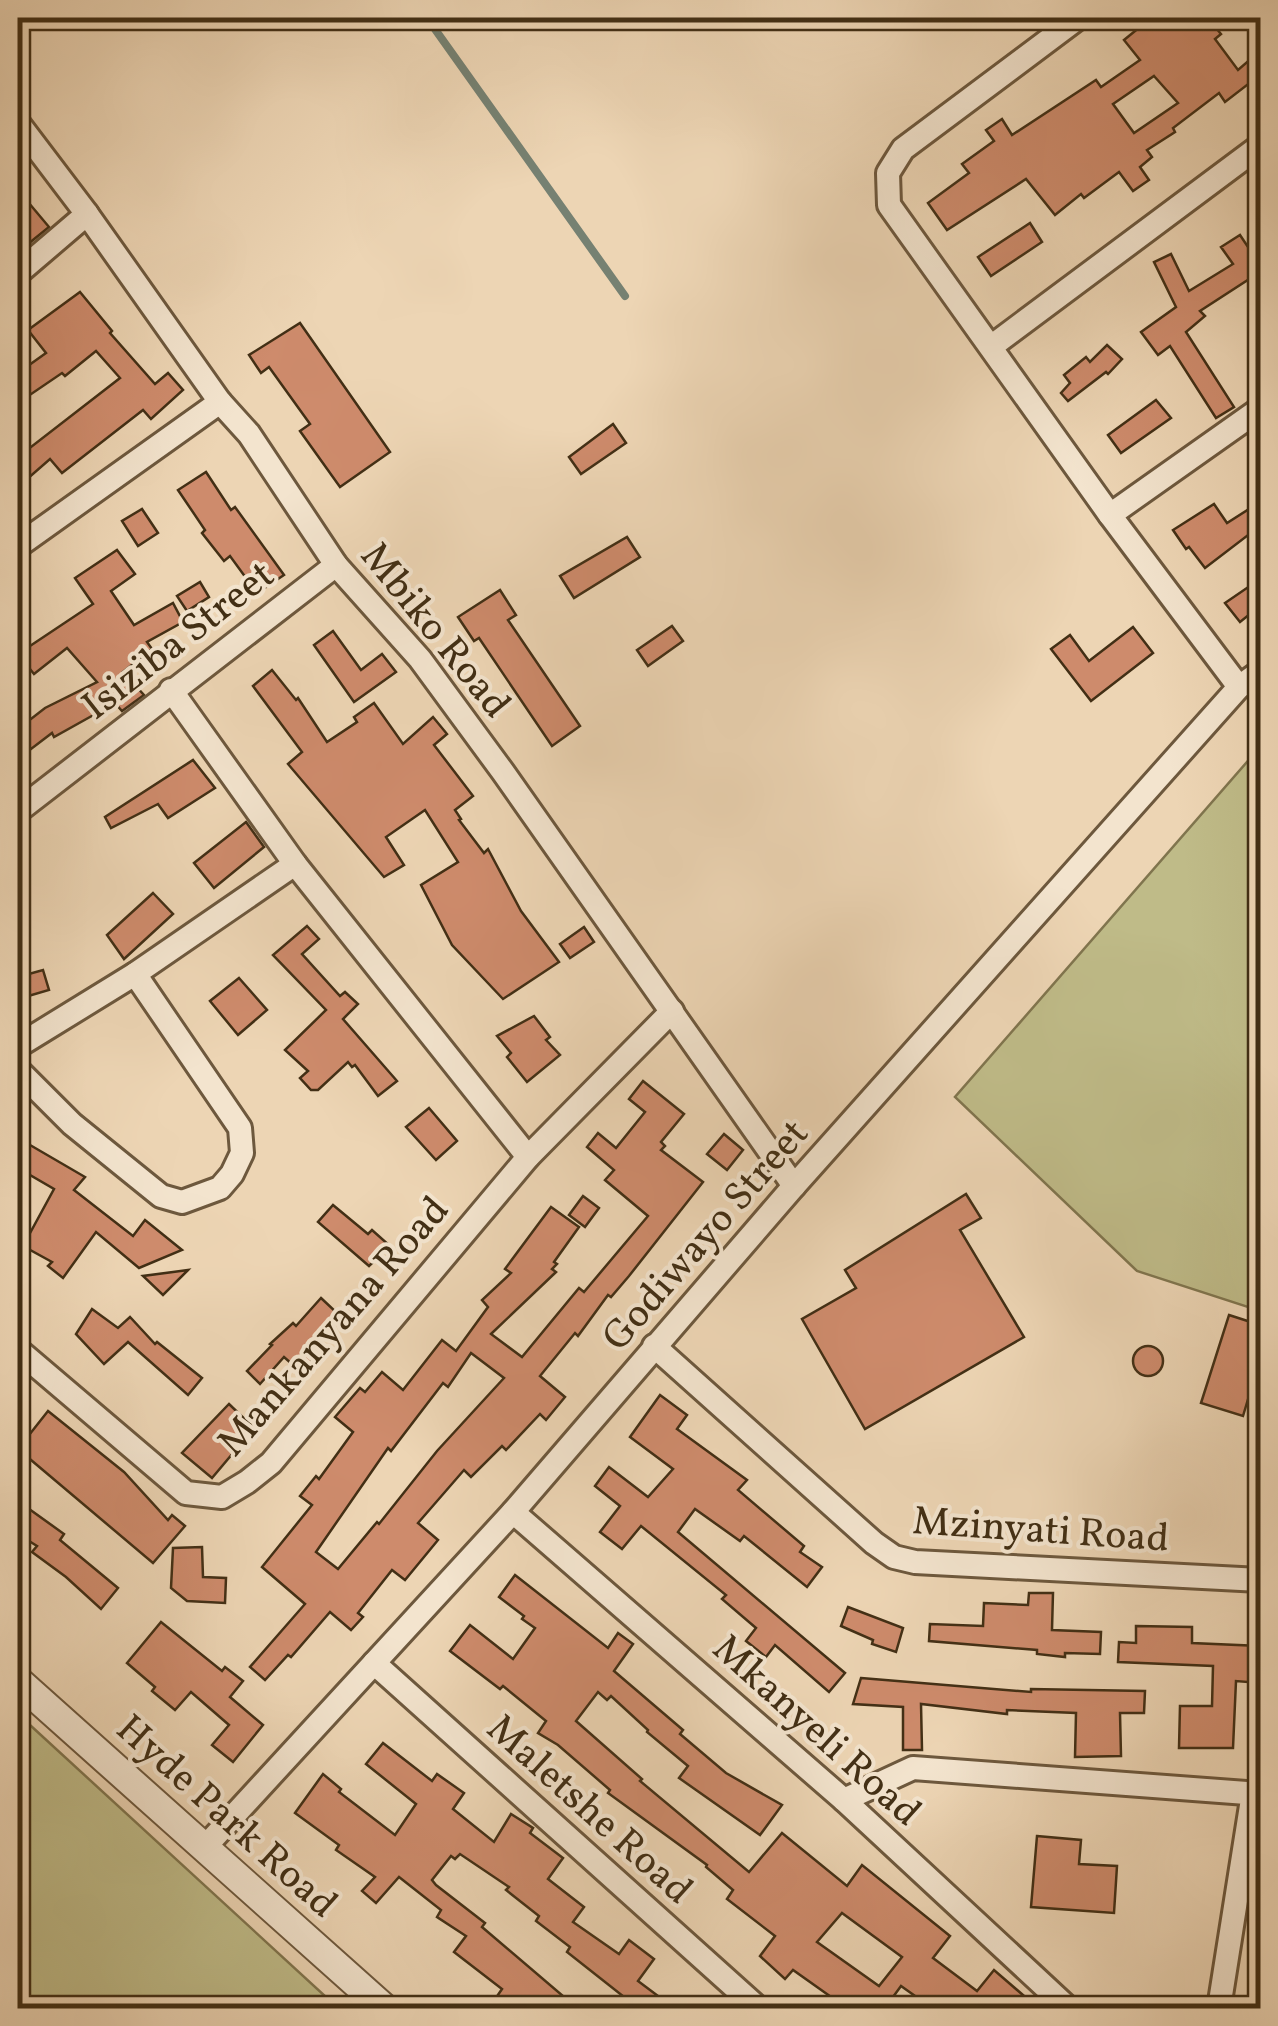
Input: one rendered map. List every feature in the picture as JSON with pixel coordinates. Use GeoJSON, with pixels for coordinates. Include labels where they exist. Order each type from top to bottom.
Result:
{"type":"FeatureCollection","features":[{"type":"Feature","properties":{"kind":"street"},"geometry":{"type":"LineString","coordinates":[[1078,18],[902,148],[888,173],[890,205],[1110,515],[1240,687]]}},
{"type":"Feature","properties":{"kind":"street","name":"Mbiko Road"},"geometry":{"type":"LineString","coordinates":[[18,123],[220,402],[249,434],[336,565],[420,659],[794,1186]]}},
{"type":"Feature","properties":{"kind":"street"},"geometry":{"type":"LineString","coordinates":[[992,346],[1260,146]]}},
{"type":"Feature","properties":{"kind":"street"},"geometry":{"type":"LineString","coordinates":[[18,273],[87,214]]}},
{"type":"Feature","properties":{"kind":"street"},"geometry":{"type":"LineString","coordinates":[[18,546],[220,402]]}},
{"type":"Feature","properties":{"kind":"street"},"geometry":{"type":"LineString","coordinates":[[1110,515],[1260,409]]}},
{"type":"Feature","properties":{"kind":"street","name":"Isiziba Street"},"geometry":{"type":"LineString","coordinates":[[18,811],[336,565]]}},
{"type":"Feature","properties":{"kind":"street","name":"Godiwayo Street"},"geometry":{"type":"LineString","coordinates":[[205,1847],[513,1512],[794,1186],[1240,687],[1260,672]]}},
{"type":"Feature","properties":{"kind":"street"},"geometry":{"type":"LineString","coordinates":[[172,690],[295,864],[528,1157]]}},
{"type":"Feature","properties":{"kind":"street"},"geometry":{"type":"LineString","coordinates":[[18,1046],[135,974],[295,864]]}},
{"type":"Feature","properties":{"kind":"street"},"geometry":{"type":"LineString","coordinates":[[18,1070],[72,1124],[162,1196],[182,1202],[220,1188],[242,1153],[240,1128],[135,974]]}},
{"type":"Feature","properties":{"kind":"street","name":"Mankanyana Road"},"geometry":{"type":"LineString","coordinates":[[18,1350],[186,1494],[222,1496],[271,1463],[528,1157],[672,1012]]}},
{"type":"Feature","properties":{"kind":"street","name":"Mzinyati Road"},"geometry":{"type":"LineString","coordinates":[[654,1346],[874,1543],[894,1556],[915,1562],[1260,1580]]}},
{"type":"Feature","properties":{"kind":"street","name":"Mkanyeli Road"},"geometry":{"type":"LineString","coordinates":[[513,1512],[844,1800],[1068,2008]]}},
{"type":"Feature","properties":{"kind":"street","name":"Maletshe Road"},"geometry":{"type":"LineString","coordinates":[[374,1663],[758,2008]]}},
{"type":"Feature","properties":{"kind":"street","name":"Hyde Park Road"},"geometry":{"type":"LineString","coordinates":[[18,1681],[384,2008]]}},
{"type":"Feature","properties":{"kind":"street"},"geometry":{"type":"LineString","coordinates":[[844,1800],[913,1768],[1256,1793],[1219,2008]]}},
{"type":"Feature","properties":{"kind":"shaded area"},"geometry":{"type":"Polygon","coordinates":[[[1260,747],[1260,1282],[1254,1309],[1137,1271],[955,1097],[1260,747]]]}},
{"type":"Feature","properties":{"kind":"shaded area"},"geometry":{"type":"Polygon","coordinates":[[[18,1714],[338,2008],[18,2008],[18,1714]]]}},
{"type":"Feature","properties":{"kind":"building"},"geometry":{"type":"Polygon","coordinates":[[[1151,18],[1176,18],[1183,27],[1194,18],[1231,18],[1216,28],[1221,34],[1215,39],[1238,70],[1260,51],[1260,75],[1225,102],[1219,93],[1173,128],[1175,132],[1147,150],[1152,157],[1140,167],[1149,180],[1133,191],[1119,172],[1055,215],[1026,179],[947,230],[928,203],[969,173],[962,164],[994,141],[986,130],[1002,119],[1012,135],[1096,80],[1101,87],[1140,60],[1124,40],[1151,18]],[[1154,76],[1113,104],[1134,133],[1178,103],[1154,76]]]}},
{"type":"Feature","properties":{"kind":"building"},"geometry":{"type":"Polygon","coordinates":[[[18,190],[49,227],[28,244],[18,226],[18,190]]]}},
{"type":"Feature","properties":{"kind":"building"},"geometry":{"type":"Polygon","coordinates":[[[1030,223],[1042,242],[991,276],[978,257],[1030,223]]]}},
{"type":"Feature","properties":{"kind":"building"},"geometry":{"type":"Polygon","coordinates":[[[1240,235],[1260,265],[1260,272],[1200,311],[1205,316],[1186,332],[1234,407],[1216,418],[1170,346],[1158,355],[1141,332],[1176,307],[1154,262],[1171,254],[1189,291],[1233,264],[1221,247],[1240,235]]]}},
{"type":"Feature","properties":{"kind":"building"},"geometry":{"type":"Polygon","coordinates":[[[80,292],[155,384],[168,373],[183,390],[151,419],[143,410],[62,473],[50,459],[18,487],[18,457],[120,378],[96,351],[65,376],[62,373],[18,403],[18,373],[46,353],[28,330],[80,292]]]}},
{"type":"Feature","properties":{"kind":"building"},"geometry":{"type":"Polygon","coordinates":[[[300,323],[390,452],[340,487],[300,431],[310,424],[269,367],[261,373],[249,355],[300,323]]]}},
{"type":"Feature","properties":{"kind":"building"},"geometry":{"type":"Polygon","coordinates":[[[1107,345],[1122,359],[1108,374],[1068,401],[1061,393],[1070,383],[1064,375],[1086,357],[1090,362],[1107,345]]]}},
{"type":"Feature","properties":{"kind":"building"},"geometry":{"type":"Polygon","coordinates":[[[1156,400],[1171,418],[1121,453],[1108,435],[1156,400]]]}},
{"type":"Feature","properties":{"kind":"building"},"geometry":{"type":"Polygon","coordinates":[[[613,424],[626,443],[581,474],[569,457],[613,424]]]}},
{"type":"Feature","properties":{"kind":"building"},"geometry":{"type":"Polygon","coordinates":[[[206,472],[231,510],[235,507],[284,575],[257,593],[230,556],[224,561],[202,533],[205,530],[178,490],[206,472]]]}},
{"type":"Feature","properties":{"kind":"building"},"geometry":{"type":"Polygon","coordinates":[[[1260,502],[1260,526],[1205,568],[1173,530],[1214,504],[1227,523],[1260,502]]]}},
{"type":"Feature","properties":{"kind":"building"},"geometry":{"type":"Polygon","coordinates":[[[142,509],[158,533],[138,546],[122,521],[142,509]]]}},
{"type":"Feature","properties":{"kind":"building"},"geometry":{"type":"Polygon","coordinates":[[[627,537],[640,557],[574,598],[560,576],[627,537]]]}},
{"type":"Feature","properties":{"kind":"building"},"geometry":{"type":"Polygon","coordinates":[[[117,550],[135,574],[111,591],[134,625],[173,603],[183,622],[147,642],[152,649],[123,672],[144,695],[122,711],[115,703],[54,737],[52,733],[31,749],[18,729],[45,708],[97,682],[67,648],[34,674],[18,654],[93,604],[75,578],[117,550]]]}},
{"type":"Feature","properties":{"kind":"building"},"geometry":{"type":"Polygon","coordinates":[[[1260,579],[1260,606],[1240,622],[1225,603],[1260,579]]]}},
{"type":"Feature","properties":{"kind":"building"},"geometry":{"type":"Polygon","coordinates":[[[200,582],[209,597],[187,611],[177,596],[200,582]]]}},
{"type":"Feature","properties":{"kind":"building"},"geometry":{"type":"Polygon","coordinates":[[[500,590],[516,615],[508,620],[580,726],[552,746],[479,638],[474,641],[458,617],[500,590]]]}},
{"type":"Feature","properties":{"kind":"building"},"geometry":{"type":"Polygon","coordinates":[[[672,626],[683,641],[648,666],[637,650],[672,626]]]}},
{"type":"Feature","properties":{"kind":"building"},"geometry":{"type":"Polygon","coordinates":[[[1133,627],[1153,653],[1091,701],[1051,649],[1070,635],[1089,661],[1133,627]]]}},
{"type":"Feature","properties":{"kind":"building"},"geometry":{"type":"Polygon","coordinates":[[[333,631],[361,670],[382,654],[396,672],[354,702],[314,645],[333,631]]]}},
{"type":"Feature","properties":{"kind":"building"},"geometry":{"type":"Polygon","coordinates":[[[272,670],[298,698],[327,742],[357,722],[354,717],[374,703],[403,744],[433,717],[447,734],[434,745],[473,796],[455,810],[459,820],[484,853],[488,849],[521,911],[559,962],[503,999],[452,945],[421,885],[458,862],[425,810],[386,837],[404,865],[384,877],[288,764],[302,752],[253,686],[272,670]]]}},
{"type":"Feature","properties":{"kind":"building"},"geometry":{"type":"Polygon","coordinates":[[[193,760],[215,788],[168,818],[158,804],[111,828],[105,817],[193,760]]]}},
{"type":"Feature","properties":{"kind":"building"},"geometry":{"type":"Polygon","coordinates":[[[246,822],[264,847],[214,888],[194,863],[246,822]]]}},
{"type":"Feature","properties":{"kind":"building"},"geometry":{"type":"Polygon","coordinates":[[[153,893],[173,914],[124,959],[107,935],[153,893]]]}},
{"type":"Feature","properties":{"kind":"building"},"geometry":{"type":"Polygon","coordinates":[[[307,926],[319,939],[302,954],[340,996],[345,992],[358,1004],[343,1019],[397,1081],[378,1096],[355,1065],[352,1067],[348,1062],[318,1090],[311,1090],[300,1078],[308,1071],[285,1050],[326,1010],[273,955],[307,926]]]}},
{"type":"Feature","properties":{"kind":"building"},"geometry":{"type":"Polygon","coordinates":[[[584,927],[594,942],[570,958],[560,944],[584,927]]]}},
{"type":"Feature","properties":{"kind":"building"},"geometry":{"type":"Polygon","coordinates":[[[43,970],[49,990],[18,999],[18,977],[43,970]]]}},
{"type":"Feature","properties":{"kind":"building"},"geometry":{"type":"Polygon","coordinates":[[[239,978],[267,1010],[238,1035],[210,1001],[239,978]]]}},
{"type":"Feature","properties":{"kind":"building"},"geometry":{"type":"Polygon","coordinates":[[[534,1016],[550,1037],[546,1040],[560,1055],[527,1082],[507,1057],[511,1053],[497,1036],[534,1016]]]}},
{"type":"Feature","properties":{"kind":"building"},"geometry":{"type":"Polygon","coordinates":[[[643,1081],[684,1114],[661,1142],[665,1146],[661,1150],[703,1182],[629,1276],[611,1297],[608,1295],[578,1336],[575,1333],[540,1376],[565,1397],[546,1420],[540,1414],[506,1450],[502,1446],[471,1477],[464,1470],[418,1523],[438,1540],[405,1580],[392,1570],[358,1613],[363,1617],[351,1630],[330,1612],[265,1680],[250,1667],[305,1604],[262,1567],[312,1505],[300,1496],[316,1476],[319,1479],[353,1432],[335,1417],[360,1388],[365,1392],[382,1372],[403,1390],[442,1340],[456,1351],[488,1307],[482,1300],[511,1273],[505,1269],[551,1207],[579,1227],[554,1262],[557,1264],[552,1269],[556,1272],[491,1334],[522,1357],[579,1288],[584,1292],[648,1216],[605,1180],[614,1170],[587,1147],[598,1133],[616,1148],[645,1112],[629,1099],[643,1081]],[[471,1353],[448,1387],[443,1383],[391,1451],[388,1448],[316,1552],[338,1569],[504,1378],[471,1353]]]}},
{"type":"Feature","properties":{"kind":"building"},"geometry":{"type":"Polygon","coordinates":[[[429,1108],[457,1141],[436,1160],[406,1127],[429,1108]]]}},
{"type":"Feature","properties":{"kind":"building"},"geometry":{"type":"Polygon","coordinates":[[[724,1134],[743,1150],[727,1170],[707,1154],[724,1134]]]}},
{"type":"Feature","properties":{"kind":"building"},"geometry":{"type":"Polygon","coordinates":[[[18,1138],[85,1177],[74,1190],[133,1236],[145,1220],[182,1250],[139,1268],[96,1232],[63,1278],[48,1266],[52,1262],[23,1246],[54,1189],[18,1168],[18,1138]]]}},
{"type":"Feature","properties":{"kind":"building"},"geometry":{"type":"Polygon","coordinates":[[[966,1194],[981,1218],[960,1230],[1024,1337],[865,1429],[802,1319],[856,1288],[845,1270],[966,1194]]]}},
{"type":"Feature","properties":{"kind":"building"},"geometry":{"type":"Polygon","coordinates":[[[583,1196],[599,1208],[585,1227],[569,1215],[583,1196]]]}},
{"type":"Feature","properties":{"kind":"building"},"geometry":{"type":"Polygon","coordinates":[[[333,1205],[368,1234],[372,1230],[390,1246],[369,1266],[318,1222],[333,1205]]]}},
{"type":"Feature","properties":{"kind":"building"},"geometry":{"type":"Polygon","coordinates":[[[188,1270],[163,1295],[143,1276],[188,1270]]]}},
{"type":"Feature","properties":{"kind":"building"},"geometry":{"type":"Polygon","coordinates":[[[321,1298],[336,1312],[306,1346],[316,1356],[301,1372],[284,1357],[260,1384],[247,1371],[270,1344],[293,1323],[296,1326],[321,1298]]]}},
{"type":"Feature","properties":{"kind":"building"},"geometry":{"type":"Polygon","coordinates":[[[92,1309],[118,1328],[130,1317],[155,1344],[202,1378],[188,1395],[128,1342],[104,1364],[76,1334],[92,1309]]]}},
{"type":"Feature","properties":{"kind":"building"},"geometry":{"type":"Polygon","coordinates":[[[1229,1315],[1260,1325],[1260,1359],[1243,1416],[1201,1403],[1229,1315]]]}},
{"type":"Feature","properties":{"kind":"building"},"geometry":{"type":"Polygon","coordinates":[[[1148,1346],[1162,1355],[1163,1361],[1154,1375],[1148,1376],[1134,1367],[1133,1361],[1142,1347],[1148,1346]]]}},
{"type":"Feature","properties":{"kind":"building"},"geometry":{"type":"Polygon","coordinates":[[[660,1395],[687,1415],[677,1429],[747,1480],[738,1490],[804,1546],[800,1552],[822,1567],[807,1587],[744,1536],[740,1541],[695,1509],[678,1532],[845,1673],[829,1692],[775,1645],[766,1657],[746,1641],[756,1628],[722,1599],[726,1595],[641,1526],[622,1549],[600,1532],[620,1506],[595,1486],[609,1467],[648,1497],[673,1469],[630,1437],[660,1395]]]}},
{"type":"Feature","properties":{"kind":"building"},"geometry":{"type":"Polygon","coordinates":[[[229,1404],[254,1428],[212,1478],[182,1453],[229,1404]]]}},
{"type":"Feature","properties":{"kind":"building"},"geometry":{"type":"Polygon","coordinates":[[[48,1411],[124,1472],[168,1520],[172,1515],[185,1526],[153,1563],[18,1449],[48,1411]]]}},
{"type":"Feature","properties":{"kind":"building"},"geometry":{"type":"Polygon","coordinates":[[[18,1501],[64,1534],[60,1540],[118,1588],[101,1609],[32,1552],[37,1546],[18,1534],[18,1501]]]}},
{"type":"Feature","properties":{"kind":"building"},"geometry":{"type":"Polygon","coordinates":[[[202,1547],[203,1577],[226,1578],[225,1603],[187,1601],[171,1588],[173,1548],[202,1547]]]}},
{"type":"Feature","properties":{"kind":"building"},"geometry":{"type":"Polygon","coordinates":[[[515,1575],[608,1648],[618,1633],[633,1644],[614,1671],[726,1773],[782,1805],[760,1835],[679,1778],[688,1766],[611,1696],[607,1700],[598,1692],[576,1721],[640,1781],[749,1872],[782,1833],[847,1886],[862,1865],[950,1936],[933,1958],[977,1991],[994,1970],[1038,2008],[932,2008],[901,1986],[885,2008],[854,2008],[843,2001],[841,2004],[793,1970],[785,1979],[760,1956],[775,1936],[727,1899],[733,1890],[707,1865],[608,1793],[610,1790],[558,1745],[538,1733],[546,1721],[450,1651],[470,1625],[513,1659],[535,1628],[499,1597],[515,1575]],[[842,1913],[817,1942],[879,1986],[902,1957],[842,1913]]]}},
{"type":"Feature","properties":{"kind":"building"},"geometry":{"type":"Polygon","coordinates":[[[1029,1593],[1053,1593],[1052,1630],[1101,1632],[1100,1654],[1065,1653],[1065,1657],[1037,1654],[1037,1650],[929,1641],[930,1624],[983,1626],[984,1603],[1028,1605],[1029,1593]]]}},
{"type":"Feature","properties":{"kind":"building"},"geometry":{"type":"Polygon","coordinates":[[[848,1607],[903,1628],[896,1652],[872,1644],[873,1640],[841,1626],[848,1607]]]}},
{"type":"Feature","properties":{"kind":"building"},"geometry":{"type":"Polygon","coordinates":[[[161,1622],[222,1671],[225,1667],[243,1681],[230,1697],[263,1725],[233,1762],[212,1745],[229,1725],[191,1692],[175,1710],[127,1663],[161,1622]]]}},
{"type":"Feature","properties":{"kind":"building"},"geometry":{"type":"Polygon","coordinates":[[[1136,1626],[1192,1627],[1192,1643],[1260,1646],[1260,1683],[1236,1681],[1233,1748],[1179,1748],[1180,1706],[1212,1706],[1213,1666],[1118,1662],[1119,1642],[1136,1643],[1136,1626]]]}},
{"type":"Feature","properties":{"kind":"building"},"geometry":{"type":"Polygon","coordinates":[[[861,1678],[1031,1692],[1145,1691],[1144,1713],[1120,1713],[1121,1756],[1075,1757],[1076,1713],[1007,1710],[1007,1714],[921,1704],[922,1750],[903,1750],[903,1707],[853,1704],[861,1678]]]}},
{"type":"Feature","properties":{"kind":"building"},"geometry":{"type":"Polygon","coordinates":[[[383,1743],[432,1781],[437,1774],[464,1793],[453,1809],[494,1842],[511,1814],[533,1828],[530,1833],[563,1858],[548,1879],[584,1907],[573,1922],[619,1954],[629,1940],[654,1959],[638,1981],[674,2008],[638,2008],[567,1952],[570,1947],[536,1921],[539,1916],[506,1890],[509,1887],[460,1854],[455,1859],[451,1856],[432,1880],[577,2008],[489,2008],[502,1989],[454,1952],[466,1936],[437,1917],[441,1910],[399,1877],[376,1903],[362,1891],[375,1877],[336,1850],[339,1845],[295,1813],[323,1774],[341,1789],[339,1792],[395,1835],[416,1804],[366,1764],[383,1743]]]}},
{"type":"Feature","properties":{"kind":"building"},"geometry":{"type":"Polygon","coordinates":[[[1037,1836],[1081,1840],[1079,1864],[1117,1866],[1114,1913],[1031,1907],[1037,1836]]]}},
{"type":"Feature","properties":{"kind":"waterway"},"geometry":{"type":"LineString","coordinates":[[427,18],[625,296]]}}]}
